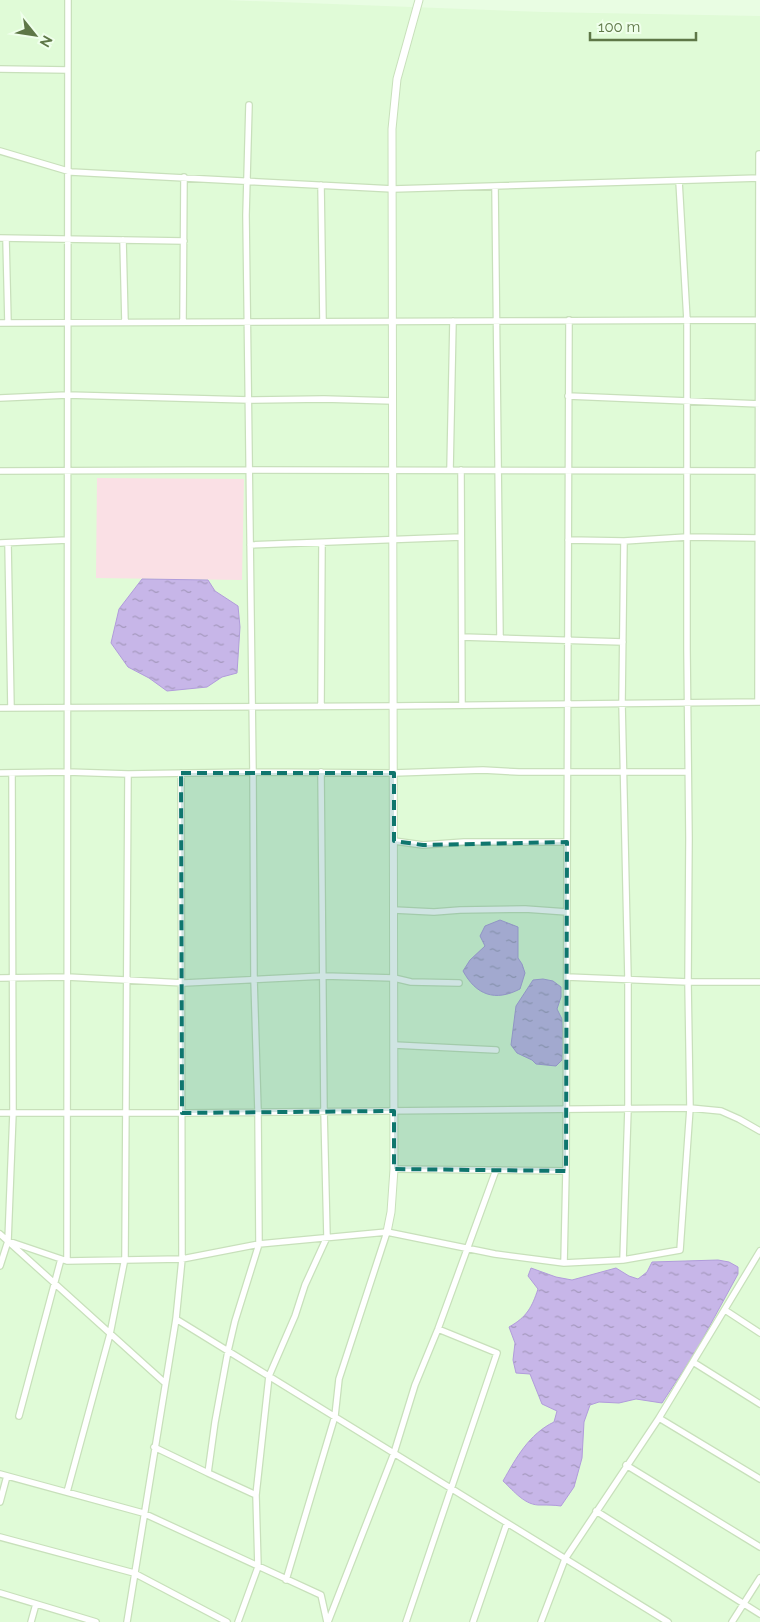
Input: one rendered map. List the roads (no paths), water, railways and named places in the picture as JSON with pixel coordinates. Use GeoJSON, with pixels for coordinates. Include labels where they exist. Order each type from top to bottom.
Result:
{"type":"FeatureCollection","features":[{"type":"Feature","properties":{"kind":"street"},"geometry":{"type":"LineString","coordinates":[[19,1416],[54,1283],[64,1260],[67,1113],[68,0]]}},
{"type":"Feature","properties":{"kind":"street"},"geometry":{"type":"LineString","coordinates":[[286,1580],[335,1416],[339,1379],[387,1232],[391,1212],[394,1169],[392,129],[397,79],[419,0]]}},
{"type":"Feature","properties":{"kind":"street"},"geometry":{"type":"LineString","coordinates":[[0,69],[68,70]]}},
{"type":"Feature","properties":{"kind":"street"},"geometry":{"type":"LineString","coordinates":[[208,1473],[228,1350],[259,1244],[258,1111],[254,979],[248,322],[247,181],[249,105]]}},
{"type":"Feature","properties":{"kind":"street"},"geometry":{"type":"LineString","coordinates":[[0,151],[68,171],[393,189],[759,178]]}},
{"type":"Feature","properties":{"kind":"street"},"geometry":{"type":"LineString","coordinates":[[0,708],[759,702],[759,154]]}},
{"type":"Feature","properties":{"kind":"street"},"geometry":{"type":"LineString","coordinates":[[183,322],[184,177]]}},
{"type":"Feature","properties":{"kind":"street"},"geometry":{"type":"LineString","coordinates":[[8,1241],[64,1260],[182,1259],[259,1244],[387,1232],[495,1254],[564,1263],[623,1260],[680,1250],[690,1108],[686,471],[687,320],[679,181]]}},
{"type":"Feature","properties":{"kind":"street"},"geometry":{"type":"LineString","coordinates":[[321,185],[323,321]]}},
{"type":"Feature","properties":{"kind":"street"},"geometry":{"type":"LineString","coordinates":[[495,186],[500,638]]}},
{"type":"Feature","properties":{"kind":"street"},"geometry":{"type":"LineString","coordinates":[[8,323],[3,238],[184,241]]}},
{"type":"Feature","properties":{"kind":"street"},"geometry":{"type":"LineString","coordinates":[[123,240],[126,322]]}},
{"type":"Feature","properties":{"kind":"street"},"geometry":{"type":"LineString","coordinates":[[564,1263],[566,1171],[569,320]]}},
{"type":"Feature","properties":{"kind":"street"},"geometry":{"type":"LineString","coordinates":[[0,323],[759,320]]}},
{"type":"Feature","properties":{"kind":"street"},"geometry":{"type":"LineString","coordinates":[[450,470],[453,321]]}},
{"type":"Feature","properties":{"kind":"street"},"geometry":{"type":"LineString","coordinates":[[0,398],[67,395],[249,400],[393,400]]}},
{"type":"Feature","properties":{"kind":"street"},"geometry":{"type":"LineString","coordinates":[[568,396],[759,404]]}},
{"type":"Feature","properties":{"kind":"street"},"geometry":{"type":"LineString","coordinates":[[461,470],[462,705]]}},
{"type":"Feature","properties":{"kind":"street"},"geometry":{"type":"LineString","coordinates":[[0,471],[759,471]]}},
{"type":"Feature","properties":{"kind":"street"},"geometry":{"type":"LineString","coordinates":[[568,540],[624,541],[687,537],[759,538]]}},
{"type":"Feature","properties":{"kind":"street"},"geometry":{"type":"LineString","coordinates":[[250,545],[461,538]]}},
{"type":"Feature","properties":{"kind":"street"},"geometry":{"type":"LineString","coordinates":[[0,543],[67,540]]}},
{"type":"Feature","properties":{"kind":"street"},"geometry":{"type":"LineString","coordinates":[[623,1260],[628,1109],[628,980],[622,703],[624,541]]}},
{"type":"Feature","properties":{"kind":"street"},"geometry":{"type":"LineString","coordinates":[[321,706],[322,542]]}},
{"type":"Feature","properties":{"kind":"street"},"geometry":{"type":"LineString","coordinates":[[8,543],[11,708]]}},
{"type":"Feature","properties":{"kind":"street"},"geometry":{"type":"LineString","coordinates":[[462,637],[622,642]]}},
{"type":"Feature","properties":{"kind":"street"},"geometry":{"type":"LineString","coordinates":[[0,773],[394,773],[484,770],[519,772],[688,772]]}},
{"type":"Feature","properties":{"kind":"street"},"geometry":{"type":"LineString","coordinates":[[238,1622],[258,1567],[256,1495],[270,1376],[296,1316],[305,1285],[327,1237],[321,772]]}},
{"type":"Feature","properties":{"kind":"street"},"geometry":{"type":"LineString","coordinates":[[0,1266],[8,1241],[13,1113],[12,773]]}},
{"type":"Feature","properties":{"kind":"street"},"geometry":{"type":"LineString","coordinates":[[127,1622],[143,1513],[176,1319],[182,1259],[181,773]]}},
{"type":"Feature","properties":{"kind":"street"},"geometry":{"type":"LineString","coordinates":[[67,1492],[110,1334],[125,1258],[128,774]]}},
{"type":"Feature","properties":{"kind":"street"},"geometry":{"type":"LineString","coordinates":[[394,841],[423,844],[567,842]]}},
{"type":"Feature","properties":{"kind":"street"},"geometry":{"type":"LineString","coordinates":[[394,910],[434,912],[525,909],[567,912]]}},
{"type":"Feature","properties":{"kind":"street"},"geometry":{"type":"LineString","coordinates":[[0,978],[67,977],[182,983],[324,976],[394,978],[411,982],[459,983]]}},
{"type":"Feature","properties":{"kind":"street"},"geometry":{"type":"LineString","coordinates":[[567,977],[688,982],[760,982]]}},
{"type":"Feature","properties":{"kind":"street"},"geometry":{"type":"LineString","coordinates":[[394,1045],[496,1050]]}},
{"type":"Feature","properties":{"kind":"street"},"geometry":{"type":"LineString","coordinates":[[0,1113],[690,1108],[721,1111],[760,1131]]}},
{"type":"Feature","properties":{"kind":"street"},"geometry":{"type":"LineString","coordinates":[[394,1169],[566,1171]]}},
{"type":"Feature","properties":{"kind":"street"},"geometry":{"type":"LineString","coordinates":[[328,1622],[394,1453],[415,1385],[438,1329],[496,1170]]}},
{"type":"Feature","properties":{"kind":"street"},"geometry":{"type":"LineString","coordinates":[[0,1234],[165,1383]]}},
{"type":"Feature","properties":{"kind":"street"},"geometry":{"type":"LineString","coordinates":[[550,1622],[541,1620],[565,1559],[659,1418],[725,1310],[757,1262],[760,1251]]}},
{"type":"Feature","properties":{"kind":"street"},"geometry":{"type":"LineString","coordinates":[[725,1310],[760,1333]]}},
{"type":"Feature","properties":{"kind":"street"},"geometry":{"type":"LineString","coordinates":[[176,1319],[664,1621]]}},
{"type":"Feature","properties":{"kind":"street"},"geometry":{"type":"LineString","coordinates":[[406,1622],[497,1353],[438,1329]]}},
{"type":"Feature","properties":{"kind":"street"},"geometry":{"type":"LineString","coordinates":[[693,1362],[760,1404]]}},
{"type":"Feature","properties":{"kind":"street"},"geometry":{"type":"LineString","coordinates":[[659,1418],[760,1479]]}},
{"type":"Feature","properties":{"kind":"street"},"geometry":{"type":"LineString","coordinates":[[154,1447],[256,1495]]}},
{"type":"Feature","properties":{"kind":"street"},"geometry":{"type":"LineString","coordinates":[[626,1465],[760,1547]]}},
{"type":"Feature","properties":{"kind":"street"},"geometry":{"type":"LineString","coordinates":[[0,1474],[143,1513],[321,1595],[328,1622]]}},
{"type":"Feature","properties":{"kind":"street"},"geometry":{"type":"LineString","coordinates":[[0,1502],[7,1476]]}},
{"type":"Feature","properties":{"kind":"street"},"geometry":{"type":"LineString","coordinates":[[596,1511],[760,1614]]}},
{"type":"Feature","properties":{"kind":"street"},"geometry":{"type":"LineString","coordinates":[[473,1622],[507,1523]]}},
{"type":"Feature","properties":{"kind":"street"},"geometry":{"type":"LineString","coordinates":[[0,1537],[134,1573],[228,1622]]}},
{"type":"Feature","properties":{"kind":"street"},"geometry":{"type":"LineString","coordinates":[[732,1622],[760,1578]]}},
{"type":"Feature","properties":{"kind":"street"},"geometry":{"type":"LineString","coordinates":[[0,1594],[96,1622]]}},
{"type":"Feature","properties":{"kind":"street"},"geometry":{"type":"LineString","coordinates":[[31,1622],[36,1604]]}},
{"type":"Feature","properties":{"kind":"water"},"geometry":{"type":"Polygon","coordinates":[[[142,579],[208,580],[215,591],[238,606],[240,627],[237,673],[222,677],[207,687],[167,691],[149,678],[128,667],[111,643],[119,609],[142,579]]]}},
{"type":"Feature","properties":{"kind":"water"},"geometry":{"type":"Polygon","coordinates":[[[500,920],[518,927],[518,958],[525,973],[520,989],[511,993],[494,995],[480,991],[463,971],[470,960],[485,946],[480,936],[485,926],[500,920]]]}},
{"type":"Feature","properties":{"kind":"water"},"geometry":{"type":"Polygon","coordinates":[[[533,980],[553,981],[561,987],[561,997],[557,1009],[562,1019],[563,1045],[562,1060],[556,1066],[536,1064],[517,1053],[511,1045],[516,1006],[533,980]]]}},
{"type":"Feature","properties":{"kind":"water"},"geometry":{"type":"Polygon","coordinates":[[[718,1260],[729,1262],[738,1267],[738,1274],[696,1351],[662,1403],[636,1399],[619,1403],[599,1402],[590,1405],[584,1422],[582,1458],[574,1487],[561,1506],[535,1505],[520,1497],[503,1481],[518,1455],[530,1440],[554,1422],[557,1411],[542,1404],[530,1374],[516,1373],[513,1360],[515,1343],[509,1327],[528,1311],[538,1289],[528,1276],[531,1268],[556,1277],[572,1280],[616,1268],[638,1279],[647,1272],[652,1262],[718,1260]]]}}]}
